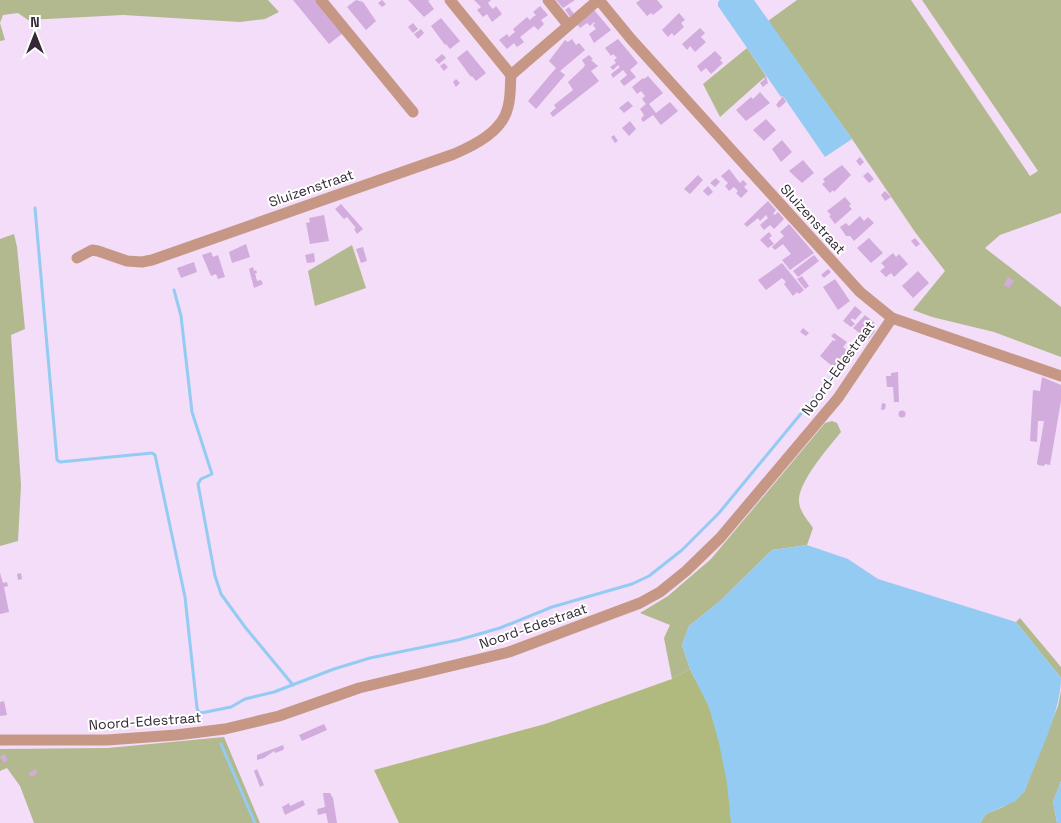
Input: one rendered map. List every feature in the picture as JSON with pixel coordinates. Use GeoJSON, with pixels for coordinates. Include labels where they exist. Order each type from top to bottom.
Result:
{"type":"FeatureCollection","features":[{"type":"Feature","properties":{"kind":"street"},"geometry":{"type":"LineString","coordinates":[[321,0],[413,112]]}},
{"type":"Feature","properties":{"kind":"street"},"geometry":{"type":"LineString","coordinates":[[450,0],[511,75],[598,0]]}},
{"type":"Feature","properties":{"kind":"street"},"geometry":{"type":"LineString","coordinates":[[548,0],[568,25]]}},
{"type":"Feature","properties":{"kind":"street","name":"Sluizenstraat"},"geometry":{"type":"LineString","coordinates":[[598,0],[626,34],[860,292],[892,318],[1061,376]]}},
{"type":"Feature","properties":{"kind":"street","name":"Sluizenstraat"},"geometry":{"type":"LineString","coordinates":[[77,258],[92,250],[100,251],[126,261],[152,260],[454,154],[482,140],[502,120],[508,109],[511,75]]}},
{"type":"Feature","properties":{"kind":"street","name":"Noord-Edestraat"},"geometry":{"type":"LineString","coordinates":[[0,740],[116,740],[225,729],[279,716],[359,688],[509,652],[640,603],[660,592],[686,571],[720,538],[838,398],[892,318]]}},
{"type":"Feature","properties":{"kind":"green space"},"geometry":{"type":"Polygon","coordinates":[[[0,0],[268,0],[279,12],[265,19],[240,22],[123,15],[28,20],[18,13],[3,15],[0,23],[0,0]]]}},
{"type":"Feature","properties":{"kind":"green space"},"geometry":{"type":"Polygon","coordinates":[[[797,0],[911,0],[1030,176],[1038,171],[922,0],[1061,0],[1061,213],[1000,235],[985,248],[1061,307],[1061,357],[994,332],[932,317],[913,310],[945,271],[915,232],[768,21],[797,0]]]}},
{"type":"Feature","properties":{"kind":"green space"},"geometry":{"type":"Polygon","coordinates":[[[0,23],[5,40],[0,41],[0,23]]]}},
{"type":"Feature","properties":{"kind":"green space"},"geometry":{"type":"Polygon","coordinates":[[[747,48],[766,76],[720,117],[703,84],[747,48]]]}},
{"type":"Feature","properties":{"kind":"green space"},"geometry":{"type":"Polygon","coordinates":[[[14,234],[25,329],[11,335],[21,485],[18,541],[0,546],[0,239],[14,234]]]}},
{"type":"Feature","properties":{"kind":"green space"},"geometry":{"type":"Polygon","coordinates":[[[352,245],[366,288],[315,306],[308,271],[352,245]]]}},
{"type":"Feature","properties":{"kind":"green space"},"geometry":{"type":"Polygon","coordinates":[[[832,421],[837,423],[841,432],[809,474],[800,492],[800,508],[813,528],[807,545],[772,550],[719,602],[689,626],[682,645],[690,669],[672,679],[664,638],[670,625],[640,613],[668,596],[711,559],[825,423],[832,421]]]}},
{"type":"Feature","properties":{"kind":"green space"},"geometry":{"type":"Polygon","coordinates":[[[1020,618],[1061,667],[1061,678],[1016,622],[1020,618]]]}},
{"type":"Feature","properties":{"kind":"green space"},"geometry":{"type":"Polygon","coordinates":[[[690,669],[707,702],[718,734],[725,764],[731,823],[399,823],[374,770],[545,724],[672,679],[690,669]]]}},
{"type":"Feature","properties":{"kind":"green space"},"geometry":{"type":"Polygon","coordinates":[[[1061,691],[1061,781],[1053,802],[1057,823],[980,823],[986,814],[1003,807],[1024,792],[1058,706],[1061,691]]]}},
{"type":"Feature","properties":{"kind":"green space"},"geometry":{"type":"Polygon","coordinates":[[[224,737],[260,823],[34,823],[20,786],[7,768],[0,771],[0,749],[108,748],[224,737]]]}},
{"type":"Feature","properties":{"kind":"water"},"geometry":{"type":"Polygon","coordinates":[[[720,0],[754,0],[852,139],[825,157],[718,6],[720,0]]]}},
{"type":"Feature","properties":{"kind":"water"},"geometry":{"type":"Polygon","coordinates":[[[807,545],[848,559],[878,579],[1016,622],[1061,678],[1053,720],[1024,792],[1016,801],[986,814],[980,823],[731,823],[727,783],[719,743],[709,707],[690,669],[682,645],[689,626],[719,602],[772,550],[807,545]]]}},
{"type":"Feature","properties":{"kind":"water"},"geometry":{"type":"Polygon","coordinates":[[[1061,781],[1061,823],[1057,823],[1053,802],[1061,781]]]}},
{"type":"Feature","properties":{"kind":"building"},"geometry":{"type":"Polygon","coordinates":[[[293,0],[316,0],[343,33],[329,44],[293,0]]]}},
{"type":"Feature","properties":{"kind":"building"},"geometry":{"type":"Polygon","coordinates":[[[356,0],[363,2],[376,21],[366,30],[347,7],[356,0]]]}},
{"type":"Feature","properties":{"kind":"building"},"geometry":{"type":"Polygon","coordinates":[[[382,0],[386,4],[382,7],[378,3],[382,0]]]}},
{"type":"Feature","properties":{"kind":"building"},"geometry":{"type":"Polygon","coordinates":[[[408,0],[430,0],[428,1],[434,9],[424,17],[408,0]]]}},
{"type":"Feature","properties":{"kind":"building"},"geometry":{"type":"Polygon","coordinates":[[[474,0],[491,0],[488,3],[490,6],[493,9],[496,6],[502,14],[492,22],[487,14],[483,17],[477,10],[481,7],[474,0]]]}},
{"type":"Feature","properties":{"kind":"building"},"geometry":{"type":"Polygon","coordinates":[[[556,0],[575,0],[563,8],[556,0]]]}},
{"type":"Feature","properties":{"kind":"building"},"geometry":{"type":"Polygon","coordinates":[[[640,0],[657,0],[663,7],[653,15],[651,13],[647,16],[636,3],[640,0]]]}},
{"type":"Feature","properties":{"kind":"building"},"geometry":{"type":"Polygon","coordinates":[[[540,6],[548,15],[541,20],[544,24],[538,30],[534,26],[520,37],[524,42],[517,47],[514,43],[507,49],[499,40],[507,34],[509,37],[515,32],[513,29],[527,17],[530,20],[536,15],[533,12],[540,6]]]}},
{"type":"Feature","properties":{"kind":"building"},"geometry":{"type":"Polygon","coordinates":[[[569,7],[574,14],[570,17],[565,10],[569,7]]]}},
{"type":"Feature","properties":{"kind":"building"},"geometry":{"type":"Polygon","coordinates":[[[594,10],[611,30],[594,43],[589,34],[596,29],[593,25],[595,23],[590,26],[587,23],[580,28],[577,24],[594,10]]]}},
{"type":"Feature","properties":{"kind":"building"},"geometry":{"type":"Polygon","coordinates":[[[679,13],[685,20],[681,23],[684,27],[674,36],[672,33],[668,37],[662,30],[679,13]]]}},
{"type":"Feature","properties":{"kind":"building"},"geometry":{"type":"Polygon","coordinates":[[[441,18],[460,41],[450,49],[431,26],[441,18]]]}},
{"type":"Feature","properties":{"kind":"building"},"geometry":{"type":"Polygon","coordinates":[[[413,23],[418,29],[413,33],[408,27],[413,23]]]}},
{"type":"Feature","properties":{"kind":"building"},"geometry":{"type":"Polygon","coordinates":[[[700,28],[705,33],[701,37],[706,42],[695,52],[690,46],[687,50],[682,44],[700,28]]]}},
{"type":"Feature","properties":{"kind":"building"},"geometry":{"type":"Polygon","coordinates":[[[421,29],[424,33],[418,39],[414,34],[421,29]]]}},
{"type":"Feature","properties":{"kind":"building"},"geometry":{"type":"Polygon","coordinates":[[[572,39],[576,45],[579,43],[585,50],[560,71],[565,75],[536,109],[528,101],[556,68],[549,61],[565,40],[568,42],[572,39]]]}},
{"type":"Feature","properties":{"kind":"building"},"geometry":{"type":"Polygon","coordinates":[[[618,39],[638,63],[630,70],[636,77],[624,86],[620,81],[627,75],[623,70],[613,78],[611,74],[620,67],[618,65],[613,70],[610,67],[616,63],[614,60],[617,58],[613,54],[611,56],[605,48],[618,39]]]}},
{"type":"Feature","properties":{"kind":"building"},"geometry":{"type":"Polygon","coordinates":[[[467,50],[486,73],[476,81],[457,58],[467,50]]]}},
{"type":"Feature","properties":{"kind":"building"},"geometry":{"type":"Polygon","coordinates":[[[715,51],[722,58],[720,60],[723,63],[711,74],[706,68],[701,72],[697,66],[715,51]]]}},
{"type":"Feature","properties":{"kind":"building"},"geometry":{"type":"Polygon","coordinates":[[[442,54],[446,58],[439,64],[435,60],[442,54]]]}},
{"type":"Feature","properties":{"kind":"building"},"geometry":{"type":"Polygon","coordinates":[[[589,55],[593,59],[591,60],[598,66],[591,71],[599,81],[553,117],[550,113],[556,108],[554,105],[573,90],[568,82],[583,68],[585,65],[582,60],[589,55]]]}},
{"type":"Feature","properties":{"kind":"building"},"geometry":{"type":"Polygon","coordinates":[[[444,63],[448,67],[444,71],[440,66],[444,63]]]}},
{"type":"Feature","properties":{"kind":"building"},"geometry":{"type":"Polygon","coordinates":[[[648,76],[663,93],[649,104],[656,113],[670,102],[678,111],[661,125],[653,115],[643,122],[641,119],[644,115],[640,109],[646,104],[642,99],[645,96],[641,91],[637,94],[632,87],[648,76]]]}},
{"type":"Feature","properties":{"kind":"building"},"geometry":{"type":"Polygon","coordinates":[[[766,76],[768,83],[763,87],[760,83],[766,76]]]}},
{"type":"Feature","properties":{"kind":"building"},"geometry":{"type":"Polygon","coordinates":[[[456,79],[460,83],[456,87],[453,82],[456,79]]]}},
{"type":"Feature","properties":{"kind":"building"},"geometry":{"type":"Polygon","coordinates":[[[760,92],[770,103],[746,121],[736,110],[760,92]]]}},
{"type":"Feature","properties":{"kind":"building"},"geometry":{"type":"Polygon","coordinates":[[[783,96],[786,102],[779,108],[776,105],[783,96]]]}},
{"type":"Feature","properties":{"kind":"building"},"geometry":{"type":"Polygon","coordinates":[[[628,101],[633,106],[624,113],[619,108],[628,101]]]}},
{"type":"Feature","properties":{"kind":"building"},"geometry":{"type":"Polygon","coordinates":[[[766,119],[776,130],[764,141],[753,130],[766,119]]]}},
{"type":"Feature","properties":{"kind":"building"},"geometry":{"type":"Polygon","coordinates":[[[630,121],[636,129],[629,136],[622,128],[630,121]]]}},
{"type":"Feature","properties":{"kind":"building"},"geometry":{"type":"Polygon","coordinates":[[[614,135],[618,141],[615,143],[611,137],[614,135]]]}},
{"type":"Feature","properties":{"kind":"building"},"geometry":{"type":"Polygon","coordinates":[[[782,140],[792,152],[781,162],[772,149],[782,140]]]}},
{"type":"Feature","properties":{"kind":"building"},"geometry":{"type":"Polygon","coordinates":[[[860,157],[864,162],[860,166],[856,161],[860,157]]]}},
{"type":"Feature","properties":{"kind":"building"},"geometry":{"type":"Polygon","coordinates":[[[803,160],[814,173],[802,183],[789,171],[803,160]]]}},
{"type":"Feature","properties":{"kind":"building"},"geometry":{"type":"Polygon","coordinates":[[[842,165],[851,175],[834,192],[833,190],[830,193],[822,184],[825,182],[823,179],[842,165]]]}},
{"type":"Feature","properties":{"kind":"building"},"geometry":{"type":"Polygon","coordinates":[[[729,169],[740,183],[743,180],[747,184],[744,187],[748,191],[741,198],[736,193],[738,191],[734,187],[729,191],[725,186],[728,183],[721,176],[729,169]]]}},
{"type":"Feature","properties":{"kind":"building"},"geometry":{"type":"Polygon","coordinates":[[[868,172],[874,179],[869,183],[863,176],[868,172]]]}},
{"type":"Feature","properties":{"kind":"building"},"geometry":{"type":"Polygon","coordinates":[[[698,175],[703,180],[690,194],[684,189],[698,175]]]}},
{"type":"Feature","properties":{"kind":"building"},"geometry":{"type":"Polygon","coordinates":[[[716,178],[720,182],[715,187],[710,183],[716,178]]]}},
{"type":"Feature","properties":{"kind":"building"},"geometry":{"type":"Polygon","coordinates":[[[708,186],[713,192],[708,196],[703,191],[708,186]]]}},
{"type":"Feature","properties":{"kind":"building"},"geometry":{"type":"Polygon","coordinates":[[[885,191],[891,197],[885,201],[881,195],[885,191]]]}},
{"type":"Feature","properties":{"kind":"building"},"geometry":{"type":"Polygon","coordinates":[[[845,197],[851,204],[849,206],[852,209],[835,224],[827,211],[845,197]]]}},
{"type":"Feature","properties":{"kind":"building"},"geometry":{"type":"Polygon","coordinates":[[[768,201],[776,210],[773,214],[775,215],[778,212],[784,219],[774,229],[770,225],[764,230],[760,225],[768,218],[766,215],[760,221],[758,218],[747,227],[744,224],[768,201]]]}},
{"type":"Feature","properties":{"kind":"building"},"geometry":{"type":"Polygon","coordinates":[[[341,204],[363,229],[357,234],[354,229],[356,228],[347,217],[344,219],[335,209],[341,204]]]}},
{"type":"Feature","properties":{"kind":"building"},"geometry":{"type":"Polygon","coordinates":[[[324,215],[329,241],[310,244],[306,223],[310,222],[309,218],[324,215]]]}},
{"type":"Feature","properties":{"kind":"building"},"geometry":{"type":"Polygon","coordinates":[[[860,216],[864,221],[868,217],[874,223],[854,241],[850,236],[846,236],[840,227],[846,223],[849,226],[860,216]]]}},
{"type":"Feature","properties":{"kind":"building"},"geometry":{"type":"Polygon","coordinates":[[[789,224],[814,253],[790,270],[782,260],[791,254],[783,244],[775,250],[772,247],[784,236],[780,232],[789,224]]]}},
{"type":"Feature","properties":{"kind":"building"},"geometry":{"type":"Polygon","coordinates":[[[769,232],[772,236],[769,238],[774,244],[768,248],[760,240],[769,232]]]}},
{"type":"Feature","properties":{"kind":"building"},"geometry":{"type":"Polygon","coordinates":[[[869,238],[883,253],[871,263],[857,248],[869,238]]]}},
{"type":"Feature","properties":{"kind":"building"},"geometry":{"type":"Polygon","coordinates":[[[915,238],[920,244],[916,247],[911,241],[915,238]]]}},
{"type":"Feature","properties":{"kind":"building"},"geometry":{"type":"Polygon","coordinates":[[[246,244],[250,257],[232,263],[229,252],[246,244]]]}},
{"type":"Feature","properties":{"kind":"building"},"geometry":{"type":"Polygon","coordinates":[[[363,247],[367,261],[361,263],[356,249],[363,247]]]}},
{"type":"Feature","properties":{"kind":"building"},"geometry":{"type":"Polygon","coordinates":[[[211,252],[213,257],[218,255],[225,277],[218,279],[216,274],[211,276],[202,255],[211,252]]]}},
{"type":"Feature","properties":{"kind":"building"},"geometry":{"type":"Polygon","coordinates":[[[314,253],[315,262],[307,263],[305,255],[314,253]]]}},
{"type":"Feature","properties":{"kind":"building"},"geometry":{"type":"Polygon","coordinates":[[[893,253],[896,257],[899,254],[908,264],[894,277],[891,273],[886,277],[880,271],[885,267],[881,263],[893,253]]]}},
{"type":"Feature","properties":{"kind":"building"},"geometry":{"type":"Polygon","coordinates":[[[814,255],[819,261],[798,277],[793,271],[814,255]]]}},
{"type":"Feature","properties":{"kind":"building"},"geometry":{"type":"Polygon","coordinates":[[[194,262],[197,272],[181,278],[177,268],[194,262]]]}},
{"type":"Feature","properties":{"kind":"building"},"geometry":{"type":"Polygon","coordinates":[[[782,263],[804,290],[799,294],[797,292],[793,296],[782,278],[766,290],[758,280],[782,263]]]}},
{"type":"Feature","properties":{"kind":"building"},"geometry":{"type":"Polygon","coordinates":[[[253,267],[257,273],[255,273],[257,281],[261,280],[263,284],[254,288],[249,269],[253,267]]]}},
{"type":"Feature","properties":{"kind":"building"},"geometry":{"type":"Polygon","coordinates":[[[828,269],[831,272],[824,278],[821,275],[828,269]]]}},
{"type":"Feature","properties":{"kind":"building"},"geometry":{"type":"Polygon","coordinates":[[[918,271],[929,283],[913,298],[902,286],[918,271]]]}},
{"type":"Feature","properties":{"kind":"building"},"geometry":{"type":"Polygon","coordinates":[[[802,276],[809,286],[805,289],[797,279],[802,276]]]}},
{"type":"Feature","properties":{"kind":"building"},"geometry":{"type":"Polygon","coordinates":[[[1008,277],[1014,281],[1009,288],[1004,285],[1008,277]]]}},
{"type":"Feature","properties":{"kind":"building"},"geometry":{"type":"Polygon","coordinates":[[[835,279],[850,301],[838,310],[823,287],[835,279]]]}},
{"type":"Feature","properties":{"kind":"building"},"geometry":{"type":"Polygon","coordinates":[[[855,306],[862,312],[855,320],[852,318],[851,320],[855,324],[851,327],[843,321],[855,306]]]}},
{"type":"Feature","properties":{"kind":"building"},"geometry":{"type":"Polygon","coordinates":[[[865,315],[877,325],[873,329],[871,327],[863,336],[853,328],[865,315]]]}},
{"type":"Feature","properties":{"kind":"building"},"geometry":{"type":"Polygon","coordinates":[[[803,328],[809,333],[806,336],[800,332],[803,328]]]}},
{"type":"Feature","properties":{"kind":"building"},"geometry":{"type":"Polygon","coordinates":[[[872,328],[875,331],[869,339],[865,336],[872,328]]]}},
{"type":"Feature","properties":{"kind":"building"},"geometry":{"type":"Polygon","coordinates":[[[834,333],[847,342],[843,347],[848,351],[841,362],[843,364],[837,370],[820,356],[833,340],[836,340],[831,336],[834,333]]]}},
{"type":"Feature","properties":{"kind":"building"},"geometry":{"type":"Polygon","coordinates":[[[898,372],[899,402],[894,402],[893,387],[887,387],[886,376],[891,376],[891,373],[898,372]]]}},
{"type":"Feature","properties":{"kind":"building"},"geometry":{"type":"Polygon","coordinates":[[[1042,377],[1061,385],[1061,401],[1050,465],[1045,464],[1044,466],[1037,463],[1044,421],[1038,421],[1037,442],[1030,441],[1033,390],[1040,391],[1042,377]]]}},
{"type":"Feature","properties":{"kind":"building"},"geometry":{"type":"Polygon","coordinates":[[[882,403],[886,404],[885,409],[881,410],[882,403]]]}},
{"type":"Feature","properties":{"kind":"building"},"geometry":{"type":"Polygon","coordinates":[[[902,411],[905,414],[902,417],[899,414],[902,411]]]}},
{"type":"Feature","properties":{"kind":"building"},"geometry":{"type":"Polygon","coordinates":[[[0,573],[3,583],[7,582],[8,586],[4,587],[9,612],[0,614],[0,573]]]}},
{"type":"Feature","properties":{"kind":"building"},"geometry":{"type":"Polygon","coordinates":[[[21,573],[22,579],[18,580],[17,574],[21,573]]]}},
{"type":"Feature","properties":{"kind":"building"},"geometry":{"type":"Polygon","coordinates":[[[4,701],[7,715],[0,716],[0,702],[4,701]]]}},
{"type":"Feature","properties":{"kind":"building"},"geometry":{"type":"Polygon","coordinates":[[[324,724],[327,730],[302,741],[299,735],[324,724]]]}},
{"type":"Feature","properties":{"kind":"building"},"geometry":{"type":"Polygon","coordinates":[[[283,745],[283,750],[275,753],[274,751],[264,758],[257,760],[257,755],[283,745]]]}},
{"type":"Feature","properties":{"kind":"building"},"geometry":{"type":"Polygon","coordinates":[[[4,754],[8,760],[4,763],[0,757],[4,754]]]}},
{"type":"Feature","properties":{"kind":"building"},"geometry":{"type":"Polygon","coordinates":[[[36,769],[37,773],[31,777],[29,773],[36,769]]]}},
{"type":"Feature","properties":{"kind":"building"},"geometry":{"type":"Polygon","coordinates":[[[257,769],[264,785],[260,787],[254,771],[257,769]]]}},
{"type":"Feature","properties":{"kind":"building"},"geometry":{"type":"Polygon","coordinates":[[[323,793],[330,793],[333,798],[337,823],[328,823],[326,813],[318,815],[317,809],[325,807],[323,793]]]}},
{"type":"Feature","properties":{"kind":"building"},"geometry":{"type":"Polygon","coordinates":[[[303,800],[305,805],[285,815],[282,807],[289,803],[290,806],[303,800]]]}},
{"type":"Feature","properties":{"kind":"waterway"},"geometry":{"type":"LineString","coordinates":[[35,208],[57,460],[60,462],[152,453],[155,455],[185,597],[197,708],[201,713],[231,707],[245,699],[274,692],[334,669],[370,658],[458,640],[500,628],[552,607],[632,584],[649,576],[682,550],[719,513],[832,376]]}},
{"type":"Feature","properties":{"kind":"waterway"},"geometry":{"type":"LineString","coordinates":[[174,290],[181,316],[192,412],[212,474],[201,479],[198,484],[215,576],[221,594],[245,627],[293,685]]}},
{"type":"Feature","properties":{"kind":"waterway"},"geometry":{"type":"LineString","coordinates":[[221,744],[255,823]]}}]}
